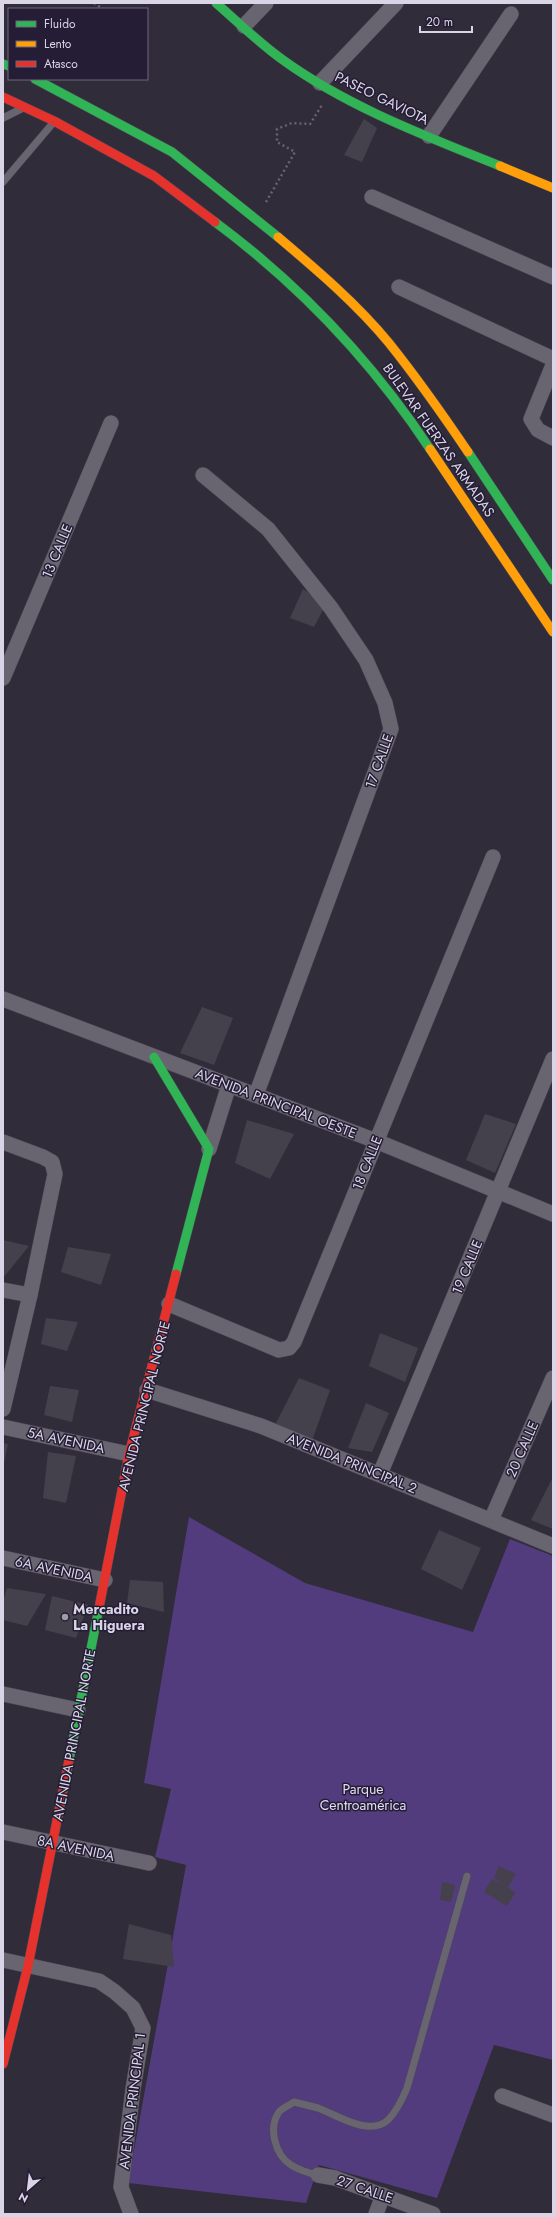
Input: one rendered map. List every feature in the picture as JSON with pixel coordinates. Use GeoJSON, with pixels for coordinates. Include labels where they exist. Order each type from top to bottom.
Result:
{"type":"FeatureCollection","features":[{"type":"Feature","properties":{"kind":"main road","name":"PASEO GAVIOTA"},"geometry":{"type":"LineString","coordinates":[[216,3],[291,66],[325,87],[428,136],[553,188]]}},
{"type":"Feature","properties":{"kind":"main road","name":"BULEVAR FUERZAS ARMADAS"},"geometry":{"type":"LineString","coordinates":[[37,80],[172,152],[256,218],[325,277],[388,342],[435,404],[553,580]]}},
{"type":"Feature","properties":{"kind":"main road","name":"BULEVAR FUERZAS ARMADAS"},"geometry":{"type":"LineString","coordinates":[[3,97],[54,121],[154,176],[238,239],[305,297],[360,354],[411,420],[553,632]]}},
{"type":"Feature","properties":{"kind":"main road"},"geometry":{"type":"LineString","coordinates":[[154,1057],[209,1149]]}},
{"type":"Feature","properties":{"kind":"main road","name":"AVENIDA PRINCIPAL NORTE"},"geometry":{"type":"LineString","coordinates":[[3,2064],[28,1966],[129,1454],[209,1149]]}},
{"type":"Feature","properties":{"kind":"street"},"geometry":{"type":"LineString","coordinates":[[244,26],[266,3]]}},
{"type":"Feature","properties":{"kind":"street"},"geometry":{"type":"LineString","coordinates":[[325,87],[396,3]]}},
{"type":"Feature","properties":{"kind":"street"},"geometry":{"type":"LineString","coordinates":[[428,136],[511,14]]}},
{"type":"Feature","properties":{"kind":"street"},"geometry":{"type":"LineString","coordinates":[[372,197],[553,277]]}},
{"type":"Feature","properties":{"kind":"street"},"geometry":{"type":"LineString","coordinates":[[399,287],[553,359]]}},
{"type":"Feature","properties":{"kind":"street"},"geometry":{"type":"LineString","coordinates":[[553,365],[531,419],[538,430],[553,438]]}},
{"type":"Feature","properties":{"kind":"street","name":"13 CALLE"},"geometry":{"type":"LineString","coordinates":[[3,678],[111,423]]}},
{"type":"Feature","properties":{"kind":"street","name":"17 CALLE"},"geometry":{"type":"LineString","coordinates":[[203,475],[268,528],[331,608],[366,660],[385,703],[391,728],[256,1095]]}},
{"type":"Feature","properties":{"kind":"street","name":"18 CALLE"},"geometry":{"type":"LineString","coordinates":[[169,1304],[279,1350],[289,1348],[294,1342],[493,857]]}},
{"type":"Feature","properties":{"kind":"street","name":"AVENIDA PRINCIPAL OESTE"},"geometry":{"type":"LineString","coordinates":[[3,999],[376,1141],[553,1214]]}},
{"type":"Feature","properties":{"kind":"street","name":"19 CALLE"},"geometry":{"type":"LineString","coordinates":[[380,1474],[499,1192],[553,1058]]}},
{"type":"Feature","properties":{"kind":"street","name":"AVENIDA PRINCIPAL NORTE"},"geometry":{"type":"LineString","coordinates":[[209,1149],[229,1085]]}},
{"type":"Feature","properties":{"kind":"street"},"geometry":{"type":"LineString","coordinates":[[3,1142],[43,1156],[52,1162],[55,1174],[30,1295],[3,1409]]}},
{"type":"Feature","properties":{"kind":"street"},"geometry":{"type":"LineString","coordinates":[[3,1290],[30,1295]]}},
{"type":"Feature","properties":{"kind":"street","name":"20 CALLE"},"geometry":{"type":"LineString","coordinates":[[491,1520],[553,1378]]}},
{"type":"Feature","properties":{"kind":"street","name":"AVENIDA PRINCIPAL 2"},"geometry":{"type":"LineString","coordinates":[[147,1390],[261,1426],[553,1546]]}},
{"type":"Feature","properties":{"kind":"street","name":"5A AVENIDA"},"geometry":{"type":"LineString","coordinates":[[3,1427],[129,1454]]}},
{"type":"Feature","properties":{"kind":"street","name":"6A AVENIDA"},"geometry":{"type":"LineString","coordinates":[[3,1558],[105,1580]]}},
{"type":"Feature","properties":{"kind":"street"},"geometry":{"type":"LineString","coordinates":[[3,1694],[78,1710]]}},
{"type":"Feature","properties":{"kind":"street","name":"8A AVENIDA"},"geometry":{"type":"LineString","coordinates":[[3,1832],[149,1863]]}},
{"type":"Feature","properties":{"kind":"street","name":"AVENIDA PRINCIPAL 1"},"geometry":{"type":"LineString","coordinates":[[3,1960],[99,1981],[115,1992],[133,2008],[143,2028],[133,2089],[121,2187],[131,2214]]}},
{"type":"Feature","properties":{"kind":"street"},"geometry":{"type":"LineString","coordinates":[[502,2096],[553,2115]]}},
{"type":"Feature","properties":{"kind":"street","name":"27 CALLE"},"geometry":{"type":"LineString","coordinates":[[318,2175],[334,2178],[433,2214]]}},
{"type":"Feature","properties":{"kind":"street"},"geometry":{"type":"LineString","coordinates":[[376,2214],[383,2196]]}},
{"type":"Feature","properties":{"kind":"lane"},"geometry":{"type":"LineString","coordinates":[[3,118],[25,107]]}},
{"type":"Feature","properties":{"kind":"lane"},"geometry":{"type":"LineString","coordinates":[[3,182],[54,121]]}},
{"type":"Feature","properties":{"kind":"lane"},"geometry":{"type":"LineString","coordinates":[[318,2175],[307,2173],[290,2164],[279,2151],[272,2126],[279,2111],[294,2102],[317,2108],[352,2123],[371,2126],[387,2121],[399,2106],[407,2088],[467,1876]]}},
{"type":"Feature","properties":{"kind":"path"},"geometry":{"type":"LineString","coordinates":[[256,218],[295,152],[277,142],[277,129],[292,123],[310,124],[325,87]]}},
{"type":"Feature","properties":{"kind":"green space","name":"Parque Centroamérica"},"geometry":{"type":"Polygon","coordinates":[[[189,1517],[305,1583],[473,1632],[510,1539],[553,1556],[553,2060],[494,2045],[437,2198],[319,2165],[306,2203],[128,2183],[186,1865],[155,1857],[171,1789],[144,1783],[189,1517]]]}},
{"type":"Feature","properties":{"kind":"building"},"geometry":{"type":"Polygon","coordinates":[[[364,119],[377,128],[362,162],[344,155],[364,119]]]}},
{"type":"Feature","properties":{"kind":"building"},"geometry":{"type":"Polygon","coordinates":[[[303,589],[326,604],[314,627],[290,618],[303,589]]]}},
{"type":"Feature","properties":{"kind":"building"},"geometry":{"type":"Polygon","coordinates":[[[202,1007],[233,1018],[214,1065],[180,1053],[202,1007]]]}},
{"type":"Feature","properties":{"kind":"building"},"geometry":{"type":"Polygon","coordinates":[[[485,1114],[516,1124],[495,1173],[466,1160],[485,1114]]]}},
{"type":"Feature","properties":{"kind":"building"},"geometry":{"type":"Polygon","coordinates":[[[247,1120],[294,1134],[270,1179],[235,1163],[247,1120]]]}},
{"type":"Feature","properties":{"kind":"building"},"geometry":{"type":"Polygon","coordinates":[[[3,1240],[29,1246],[3,1278],[3,1240]]]}},
{"type":"Feature","properties":{"kind":"building"},"geometry":{"type":"Polygon","coordinates":[[[68,1247],[111,1254],[101,1285],[61,1272],[68,1247]]]}},
{"type":"Feature","properties":{"kind":"building"},"geometry":{"type":"Polygon","coordinates":[[[46,1318],[78,1322],[67,1351],[41,1344],[46,1318]]]}},
{"type":"Feature","properties":{"kind":"building"},"geometry":{"type":"Polygon","coordinates":[[[380,1333],[418,1348],[405,1382],[369,1366],[380,1333]]]}},
{"type":"Feature","properties":{"kind":"building"},"geometry":{"type":"Polygon","coordinates":[[[299,1378],[330,1390],[312,1441],[275,1425],[299,1378]]]}},
{"type":"Feature","properties":{"kind":"building"},"geometry":{"type":"Polygon","coordinates":[[[50,1386],[79,1390],[72,1422],[44,1415],[50,1386]]]}},
{"type":"Feature","properties":{"kind":"building"},"geometry":{"type":"Polygon","coordinates":[[[366,1403],[389,1413],[372,1452],[348,1448],[366,1403]]]}},
{"type":"Feature","properties":{"kind":"building"},"geometry":{"type":"Polygon","coordinates":[[[3,1443],[8,1444],[4,1463],[3,1463],[3,1443]]]}},
{"type":"Feature","properties":{"kind":"building"},"geometry":{"type":"Polygon","coordinates":[[[48,1452],[76,1456],[66,1503],[43,1498],[48,1452]]]}},
{"type":"Feature","properties":{"kind":"building"},"geometry":{"type":"Polygon","coordinates":[[[553,1477],[553,1529],[531,1520],[553,1477]]]}},
{"type":"Feature","properties":{"kind":"building"},"geometry":{"type":"Polygon","coordinates":[[[439,1530],[481,1548],[462,1590],[421,1569],[439,1530]]]}},
{"type":"Feature","properties":{"kind":"building"},"geometry":{"type":"Polygon","coordinates":[[[130,1580],[163,1582],[164,1612],[127,1603],[130,1580]]]}},
{"type":"Feature","properties":{"kind":"building"},"geometry":{"type":"Polygon","coordinates":[[[7,1588],[46,1594],[27,1626],[3,1620],[3,1601],[7,1588]]]}},
{"type":"Feature","properties":{"kind":"building","name":"Mercadito La Higuera"},"geometry":{"type":"Polygon","coordinates":[[[52,1596],[88,1605],[76,1638],[45,1630],[52,1596]]]}},
{"type":"Feature","properties":{"kind":"building"},"geometry":{"type":"Polygon","coordinates":[[[499,1866],[516,1874],[508,1887],[515,1893],[507,1906],[484,1892],[492,1879],[504,1885],[494,1878],[499,1866]]]}},
{"type":"Feature","properties":{"kind":"building"},"geometry":{"type":"Polygon","coordinates":[[[442,1882],[455,1885],[451,1902],[440,1900],[442,1882]]]}},
{"type":"Feature","properties":{"kind":"building"},"geometry":{"type":"Polygon","coordinates":[[[129,1924],[171,1935],[174,1967],[123,1959],[129,1924]]]}},
{"type":"Feature","properties":{"kind":"traffic: fast"},"geometry":{"type":"LineString","coordinates":[[216,3],[257,40],[283,60],[334,92],[416,132],[500,166]]}},
{"type":"Feature","properties":{"kind":"traffic: fast"},"geometry":{"type":"LineString","coordinates":[[3,64],[8,66]]}},
{"type":"Feature","properties":{"kind":"traffic: fast"},"geometry":{"type":"LineString","coordinates":[[37,80],[172,152],[278,237]]}},
{"type":"Feature","properties":{"kind":"traffic: fast"},"geometry":{"type":"LineString","coordinates":[[215,222],[247,246],[277,272],[333,326],[384,385],[430,449]]}},
{"type":"Feature","properties":{"kind":"traffic: fast"},"geometry":{"type":"LineString","coordinates":[[468,452],[553,580]]}},
{"type":"Feature","properties":{"kind":"traffic: fast"},"geometry":{"type":"LineString","coordinates":[[154,1057],[209,1149],[176,1274]]}},
{"type":"Feature","properties":{"kind":"traffic: fast"},"geometry":{"type":"LineString","coordinates":[[69,1760],[99,1608]]}},
{"type":"Feature","properties":{"kind":"traffic: slow"},"geometry":{"type":"LineString","coordinates":[[500,166],[553,188]]}},
{"type":"Feature","properties":{"kind":"traffic: slow"},"geometry":{"type":"LineString","coordinates":[[278,237],[336,288],[377,329],[420,383],[468,452]]}},
{"type":"Feature","properties":{"kind":"traffic: slow"},"geometry":{"type":"LineString","coordinates":[[430,449],[553,632]]}},
{"type":"Feature","properties":{"kind":"traffic: jam"},"geometry":{"type":"LineString","coordinates":[[3,97],[54,121],[154,176],[215,222]]}},
{"type":"Feature","properties":{"kind":"traffic: jam"},"geometry":{"type":"LineString","coordinates":[[99,1608],[129,1454],[176,1274]]}},
{"type":"Feature","properties":{"kind":"traffic: jam"},"geometry":{"type":"LineString","coordinates":[[3,2064],[28,1966],[69,1760]]}},
{"type":"Feature","properties":{"kind":"place","name":"Mercadito La Higuera"},"geometry":{"type":"Point","coordinates":[65,1617]}}]}
